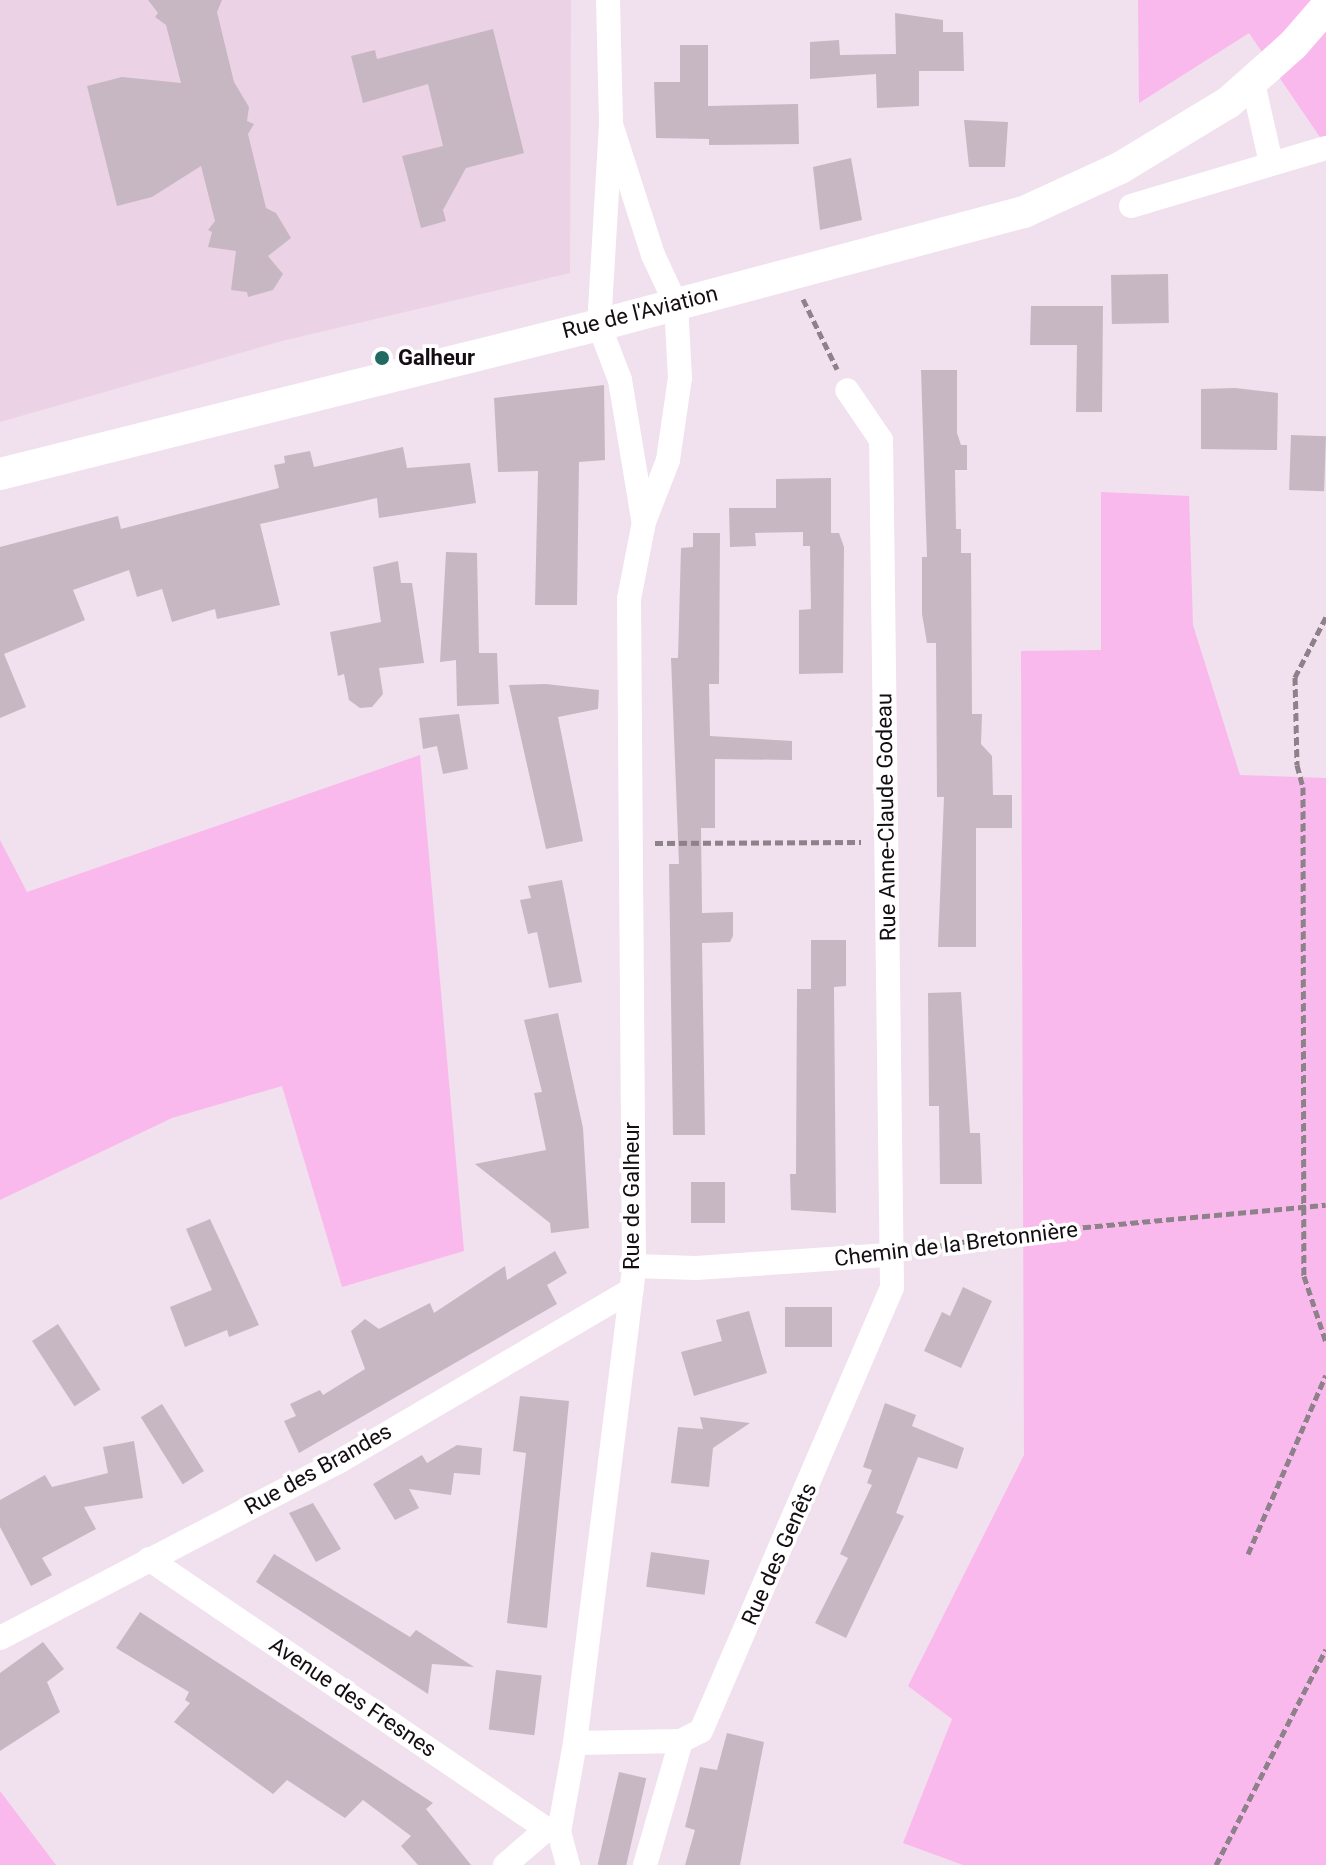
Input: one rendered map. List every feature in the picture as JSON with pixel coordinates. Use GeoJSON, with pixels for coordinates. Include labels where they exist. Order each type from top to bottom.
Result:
{"type":"FeatureCollection","features":[{"type":"Feature","properties":{"kind":"street"},"geometry":{"type":"LineString","coordinates":[[599,325],[611,124],[608,0]]}},
{"type":"Feature","properties":{"kind":"street","name":"Rue de l'Aviation"},"geometry":{"type":"LineString","coordinates":[[0,474],[599,325],[1024,212],[1076,191],[1175,137],[1253,83],[1326,7]]}},
{"type":"Feature","properties":{"kind":"street"},"geometry":{"type":"LineString","coordinates":[[1253,83],[1271,163]]}},
{"type":"Feature","properties":{"kind":"street"},"geometry":{"type":"LineString","coordinates":[[611,124],[653,255],[676,304]]}},
{"type":"Feature","properties":{"kind":"street"},"geometry":{"type":"LineString","coordinates":[[1131,206],[1326,148]]}},
{"type":"Feature","properties":{"kind":"street","name":"Rue de Galheur"},"geometry":{"type":"LineString","coordinates":[[568,1865],[553,1830],[575,1743],[632,1278],[634,843],[629,599],[644,522],[670,447],[680,378],[676,304]]}},
{"type":"Feature","properties":{"kind":"street","name":"Rue de Galheur"},"geometry":{"type":"LineString","coordinates":[[599,325],[620,380],[644,522]]}},
{"type":"Feature","properties":{"kind":"street","name":"Rue Anne-Claude Godeau"},"geometry":{"type":"LineString","coordinates":[[847,390],[881,440],[889,1255]]}},
{"type":"Feature","properties":{"kind":"street","name":"Chemin de la Bretonnière"},"geometry":{"type":"LineString","coordinates":[[632,1278],[696,1268],[889,1255]]}},
{"type":"Feature","properties":{"kind":"street","name":"Rue des Genêts"},"geometry":{"type":"LineString","coordinates":[[681,1741],[701,1731],[800,1507],[892,1287],[889,1255]]}},
{"type":"Feature","properties":{"kind":"street","name":"Rue des Brandes"},"geometry":{"type":"LineString","coordinates":[[0,1638],[340,1461],[632,1278]]}},
{"type":"Feature","properties":{"kind":"street","name":"Avenue des Fresnes"},"geometry":{"type":"LineString","coordinates":[[149,1559],[553,1830]]}},
{"type":"Feature","properties":{"kind":"street"},"geometry":{"type":"LineString","coordinates":[[575,1743],[681,1741],[645,1865]]}},
{"type":"Feature","properties":{"kind":"street"},"geometry":{"type":"LineString","coordinates":[[505,1865],[553,1830]]}},
{"type":"Feature","properties":{"kind":"path"},"geometry":{"type":"LineString","coordinates":[[791,273],[847,390]]}},
{"type":"Feature","properties":{"kind":"path"},"geometry":{"type":"LineString","coordinates":[[1326,617],[1295,677],[1297,765],[1303,787],[1304,1276],[1326,1342]]}},
{"type":"Feature","properties":{"kind":"path"},"geometry":{"type":"LineString","coordinates":[[634,843],[886,841]]}},
{"type":"Feature","properties":{"kind":"path","name":"Chemin de la Bretonnière"},"geometry":{"type":"LineString","coordinates":[[889,1255],[1011,1234],[1172,1223],[1326,1205]]}},
{"type":"Feature","properties":{"kind":"path"},"geometry":{"type":"LineString","coordinates":[[1248,1554],[1326,1375]]}},
{"type":"Feature","properties":{"kind":"path"},"geometry":{"type":"LineString","coordinates":[[1216,1865],[1326,1649]]}},
{"type":"Feature","properties":{"kind":"shaded area"},"geometry":{"type":"Polygon","coordinates":[[[0,0],[571,0],[570,273],[282,341],[0,422],[0,0]]]}},
{"type":"Feature","properties":{"kind":"shaded area"},"geometry":{"type":"Polygon","coordinates":[[[1138,0],[1326,0],[1326,146],[1249,33],[1139,103],[1138,0]]]}},
{"type":"Feature","properties":{"kind":"shaded area"},"geometry":{"type":"Polygon","coordinates":[[[1101,492],[1189,496],[1193,625],[1240,775],[1326,778],[1326,1865],[963,1865],[903,1843],[952,1719],[908,1686],[1024,1455],[1021,651],[1101,650],[1101,492]]]}},
{"type":"Feature","properties":{"kind":"shaded area"},"geometry":{"type":"Polygon","coordinates":[[[420,755],[464,1251],[342,1287],[282,1086],[172,1118],[0,1200],[0,840],[27,892],[420,755]]]}},
{"type":"Feature","properties":{"kind":"shaded area"},"geometry":{"type":"Polygon","coordinates":[[[0,1791],[56,1865],[0,1865],[0,1791]]]}},
{"type":"Feature","properties":{"kind":"building"},"geometry":{"type":"Polygon","coordinates":[[[148,0],[222,0],[217,12],[234,82],[249,107],[247,121],[254,124],[248,134],[266,208],[276,213],[291,238],[268,256],[283,274],[273,290],[248,297],[247,292],[231,290],[236,251],[208,247],[212,232],[208,230],[215,221],[201,166],[152,197],[117,206],[87,86],[122,77],[181,83],[166,25],[155,17],[158,13],[148,0]]]}},
{"type":"Feature","properties":{"kind":"building"},"geometry":{"type":"Polygon","coordinates":[[[895,13],[943,20],[943,32],[963,32],[964,71],[919,71],[919,106],[877,108],[876,74],[810,79],[810,42],[839,40],[840,55],[896,54],[895,13]]]}},
{"type":"Feature","properties":{"kind":"building"},"geometry":{"type":"Polygon","coordinates":[[[493,29],[524,153],[466,168],[443,210],[446,221],[421,228],[402,156],[443,146],[428,84],[363,103],[351,56],[375,50],[377,59],[493,29]]]}},
{"type":"Feature","properties":{"kind":"building"},"geometry":{"type":"Polygon","coordinates":[[[680,45],[708,45],[708,106],[798,104],[799,144],[709,145],[709,139],[656,138],[654,82],[680,82],[680,45]]]}},
{"type":"Feature","properties":{"kind":"building"},"geometry":{"type":"Polygon","coordinates":[[[964,120],[1008,122],[1005,167],[969,167],[964,120]]]}},
{"type":"Feature","properties":{"kind":"building"},"geometry":{"type":"Polygon","coordinates":[[[851,158],[862,220],[820,230],[813,167],[851,158]]]}},
{"type":"Feature","properties":{"kind":"building"},"geometry":{"type":"Polygon","coordinates":[[[1168,274],[1169,323],[1112,324],[1111,275],[1168,274]]]}},
{"type":"Feature","properties":{"kind":"building"},"geometry":{"type":"Polygon","coordinates":[[[1031,306],[1103,306],[1102,412],[1076,412],[1077,345],[1030,345],[1031,306]]]}},
{"type":"Feature","properties":{"kind":"building"},"geometry":{"type":"Polygon","coordinates":[[[921,370],[957,370],[957,433],[961,445],[967,445],[967,470],[955,470],[956,529],[961,529],[961,553],[971,553],[972,714],[982,714],[981,744],[992,756],[993,795],[1012,795],[1012,828],[976,828],[976,947],[938,947],[944,797],[937,797],[936,643],[927,643],[922,614],[922,557],[927,557],[921,370]]]}},
{"type":"Feature","properties":{"kind":"building"},"geometry":{"type":"Polygon","coordinates":[[[604,385],[605,460],[579,462],[577,605],[535,605],[538,471],[498,472],[494,398],[604,385]]]}},
{"type":"Feature","properties":{"kind":"building"},"geometry":{"type":"Polygon","coordinates":[[[1235,388],[1278,393],[1277,450],[1201,449],[1201,389],[1235,388]]]}},
{"type":"Feature","properties":{"kind":"building"},"geometry":{"type":"Polygon","coordinates":[[[1291,435],[1326,436],[1324,491],[1289,490],[1291,435]]]}},
{"type":"Feature","properties":{"kind":"building"},"geometry":{"type":"Polygon","coordinates":[[[403,447],[407,468],[470,463],[476,503],[379,518],[377,498],[260,524],[280,605],[217,619],[215,609],[172,622],[162,589],[137,597],[129,570],[73,590],[85,620],[4,654],[26,707],[0,718],[0,547],[118,516],[121,529],[279,488],[274,465],[285,463],[284,456],[310,451],[314,467],[403,447]]]}},
{"type":"Feature","properties":{"kind":"building"},"geometry":{"type":"Polygon","coordinates":[[[831,478],[831,533],[839,533],[844,547],[843,673],[799,674],[799,610],[811,609],[810,546],[803,546],[803,532],[755,533],[756,546],[730,547],[729,508],[776,508],[776,479],[831,478]]]}},
{"type":"Feature","properties":{"kind":"building"},"geometry":{"type":"Polygon","coordinates":[[[693,533],[720,533],[719,684],[709,684],[710,736],[792,741],[792,760],[715,759],[715,828],[701,828],[702,913],[733,912],[733,936],[730,942],[702,943],[705,1135],[673,1135],[669,864],[679,864],[671,658],[678,658],[681,548],[693,547],[693,533]]]}},
{"type":"Feature","properties":{"kind":"building"},"geometry":{"type":"Polygon","coordinates":[[[446,552],[477,553],[479,653],[497,653],[499,704],[457,706],[456,660],[440,662],[446,552]]]}},
{"type":"Feature","properties":{"kind":"building"},"geometry":{"type":"Polygon","coordinates":[[[398,561],[401,583],[412,583],[424,663],[379,668],[383,694],[372,707],[360,708],[349,700],[344,674],[338,676],[330,632],[381,622],[373,567],[398,561]]]}},
{"type":"Feature","properties":{"kind":"building"},"geometry":{"type":"Polygon","coordinates":[[[546,684],[599,690],[598,709],[558,717],[583,841],[546,849],[509,685],[546,684]]]}},
{"type":"Feature","properties":{"kind":"building"},"geometry":{"type":"Polygon","coordinates":[[[459,714],[468,769],[443,774],[437,746],[423,749],[419,718],[459,714]]]}},
{"type":"Feature","properties":{"kind":"building"},"geometry":{"type":"Polygon","coordinates":[[[562,880],[582,982],[549,988],[537,932],[528,934],[520,900],[531,898],[528,886],[562,880]]]}},
{"type":"Feature","properties":{"kind":"building"},"geometry":{"type":"Polygon","coordinates":[[[811,940],[846,940],[846,986],[834,987],[836,1213],[791,1210],[790,1174],[796,1174],[797,989],[811,989],[811,940]]]}},
{"type":"Feature","properties":{"kind":"building"},"geometry":{"type":"Polygon","coordinates":[[[961,992],[970,1133],[980,1133],[982,1184],[940,1184],[939,1106],[929,1106],[928,993],[961,992]]]}},
{"type":"Feature","properties":{"kind":"building"},"geometry":{"type":"Polygon","coordinates":[[[558,1013],[583,1128],[589,1228],[551,1233],[550,1223],[475,1164],[546,1150],[534,1093],[542,1092],[524,1020],[558,1013]]]}},
{"type":"Feature","properties":{"kind":"building"},"geometry":{"type":"Polygon","coordinates":[[[691,1182],[725,1182],[725,1223],[691,1223],[691,1182]]]}},
{"type":"Feature","properties":{"kind":"building"},"geometry":{"type":"Polygon","coordinates":[[[210,1219],[259,1325],[229,1337],[227,1330],[185,1347],[170,1307],[212,1290],[186,1229],[210,1219]]]}},
{"type":"Feature","properties":{"kind":"building"},"geometry":{"type":"Polygon","coordinates":[[[555,1251],[567,1273],[547,1285],[557,1304],[299,1453],[284,1421],[296,1416],[290,1404],[320,1390],[323,1395],[365,1369],[351,1331],[365,1319],[379,1329],[430,1303],[434,1313],[505,1266],[507,1280],[555,1251]]]}},
{"type":"Feature","properties":{"kind":"building"},"geometry":{"type":"Polygon","coordinates":[[[963,1287],[992,1301],[961,1368],[924,1351],[942,1312],[950,1316],[963,1287]]]}},
{"type":"Feature","properties":{"kind":"building"},"geometry":{"type":"Polygon","coordinates":[[[785,1307],[832,1307],[832,1347],[785,1347],[785,1307]]]}},
{"type":"Feature","properties":{"kind":"building"},"geometry":{"type":"Polygon","coordinates":[[[749,1311],[767,1373],[694,1396],[681,1352],[722,1341],[716,1320],[749,1311]]]}},
{"type":"Feature","properties":{"kind":"building"},"geometry":{"type":"Polygon","coordinates":[[[58,1324],[100,1389],[74,1406],[32,1341],[58,1324]]]}},
{"type":"Feature","properties":{"kind":"building"},"geometry":{"type":"Polygon","coordinates":[[[520,1396],[569,1401],[547,1628],[507,1623],[526,1453],[513,1451],[520,1396]]]}},
{"type":"Feature","properties":{"kind":"building"},"geometry":{"type":"Polygon","coordinates":[[[885,1403],[916,1415],[912,1426],[964,1448],[957,1469],[918,1457],[896,1513],[904,1516],[846,1638],[815,1623],[848,1558],[840,1554],[872,1485],[867,1483],[872,1470],[863,1467],[885,1403]]]}},
{"type":"Feature","properties":{"kind":"building"},"geometry":{"type":"Polygon","coordinates":[[[162,1404],[204,1471],[183,1484],[141,1417],[162,1404]]]}},
{"type":"Feature","properties":{"kind":"building"},"geometry":{"type":"Polygon","coordinates":[[[700,1417],[750,1423],[713,1448],[709,1487],[671,1483],[678,1427],[703,1429],[700,1417]]]}},
{"type":"Feature","properties":{"kind":"building"},"geometry":{"type":"Polygon","coordinates":[[[134,1441],[143,1498],[84,1507],[96,1529],[42,1558],[52,1575],[31,1586],[0,1527],[0,1500],[45,1475],[52,1487],[108,1473],[103,1447],[134,1441]]]}},
{"type":"Feature","properties":{"kind":"building"},"geometry":{"type":"Polygon","coordinates":[[[457,1445],[482,1448],[480,1475],[454,1473],[451,1495],[409,1489],[419,1508],[395,1520],[373,1484],[422,1455],[427,1463],[457,1445]]]}},
{"type":"Feature","properties":{"kind":"building"},"geometry":{"type":"Polygon","coordinates":[[[313,1503],[341,1549],[316,1562],[289,1513],[313,1503]]]}},
{"type":"Feature","properties":{"kind":"building"},"geometry":{"type":"Polygon","coordinates":[[[651,1552],[709,1560],[705,1595],[646,1587],[651,1552]]]}},
{"type":"Feature","properties":{"kind":"building"},"geometry":{"type":"Polygon","coordinates":[[[274,1554],[410,1637],[416,1630],[474,1667],[432,1664],[428,1694],[256,1582],[274,1554]]]}},
{"type":"Feature","properties":{"kind":"building"},"geometry":{"type":"Polygon","coordinates":[[[140,1612],[433,1803],[426,1809],[471,1865],[418,1865],[401,1846],[411,1836],[363,1800],[345,1818],[287,1780],[273,1794],[174,1722],[190,1703],[185,1700],[189,1692],[116,1648],[140,1612]]]}},
{"type":"Feature","properties":{"kind":"building"},"geometry":{"type":"Polygon","coordinates":[[[43,1642],[64,1669],[47,1682],[60,1712],[0,1751],[0,1673],[43,1642]]]}},
{"type":"Feature","properties":{"kind":"building"},"geometry":{"type":"Polygon","coordinates":[[[496,1670],[542,1676],[534,1735],[489,1730],[496,1670]]]}},
{"type":"Feature","properties":{"kind":"building"},"geometry":{"type":"Polygon","coordinates":[[[727,1733],[764,1742],[740,1865],[685,1865],[695,1830],[685,1827],[700,1767],[717,1770],[727,1733]]]}},
{"type":"Feature","properties":{"kind":"building"},"geometry":{"type":"Polygon","coordinates":[[[619,1772],[646,1778],[626,1865],[598,1865],[619,1772]]]}},
{"type":"Feature","properties":{"kind":"place","name":"Galheur"},"geometry":{"type":"Point","coordinates":[382,358]}}]}
